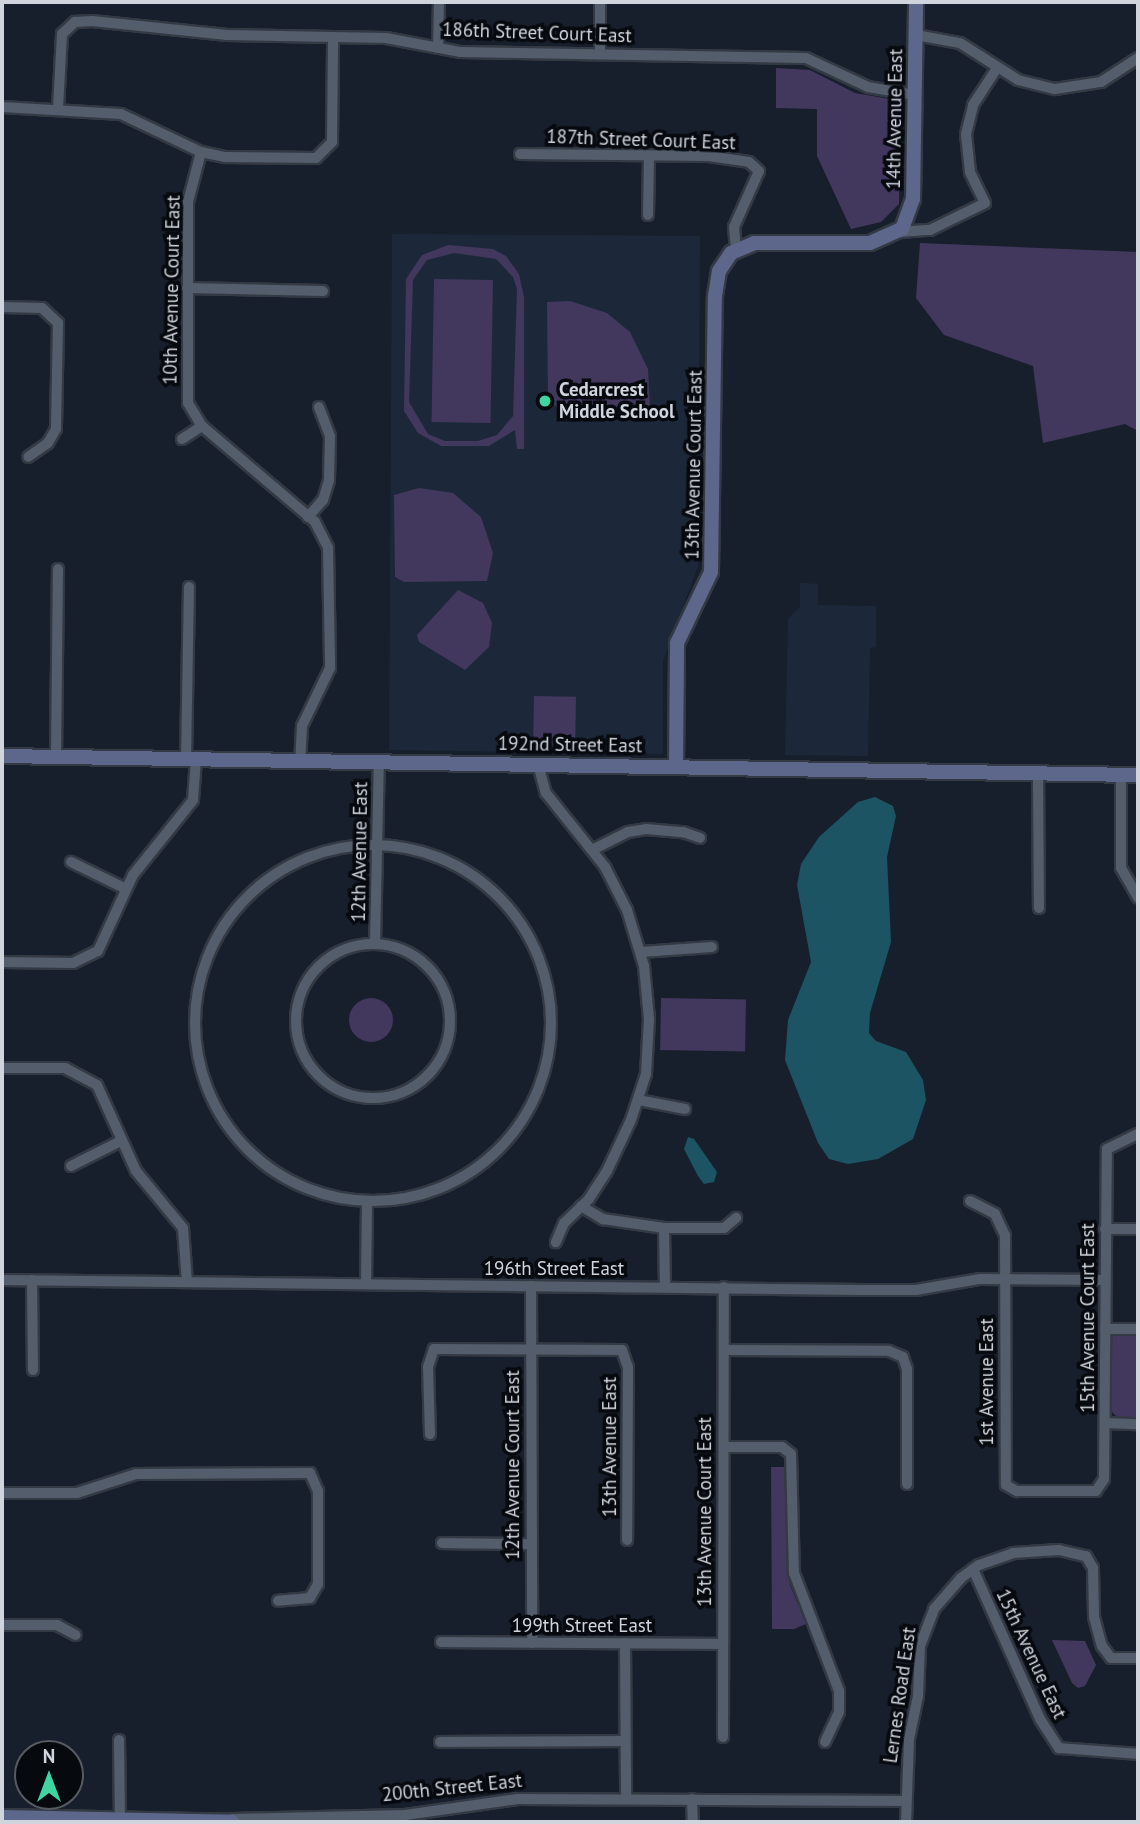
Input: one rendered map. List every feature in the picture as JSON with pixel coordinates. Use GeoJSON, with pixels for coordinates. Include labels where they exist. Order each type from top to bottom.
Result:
{"type":"FeatureCollection","features":[{"type":"Feature","properties":{"kind":"street"},"geometry":{"type":"LineString","coordinates":[[438,48],[439,2]]}},
{"type":"Feature","properties":{"kind":"street"},"geometry":{"type":"LineString","coordinates":[[600,2],[600,54]]}},
{"type":"Feature","properties":{"kind":"street","name":"14th Avenue East"},"geometry":{"type":"LineString","coordinates":[[899,232],[912,211],[916,2]]}},
{"type":"Feature","properties":{"kind":"street","name":"186th Street Court East"},"geometry":{"type":"LineString","coordinates":[[58,108],[59,48],[69,24],[118,22],[227,35],[386,38],[438,48],[806,58],[869,87],[915,95]]}},
{"type":"Feature","properties":{"kind":"street"},"geometry":{"type":"LineString","coordinates":[[916,35],[960,43],[1027,84],[1068,89],[1101,82],[1138,58]]}},
{"type":"Feature","properties":{"kind":"street"},"geometry":{"type":"LineString","coordinates":[[2,107],[58,108],[121,114],[201,152],[240,158],[309,158],[326,153],[332,142],[333,38]]}},
{"type":"Feature","properties":{"kind":"street"},"geometry":{"type":"LineString","coordinates":[[736,250],[762,243],[870,243],[899,232],[930,230],[985,202],[970,172],[966,134],[978,94],[997,68]]}},
{"type":"Feature","properties":{"kind":"street","name":"10th Avenue Court East"},"geometry":{"type":"LineString","coordinates":[[201,152],[188,202],[188,402],[202,426],[321,529],[328,548],[331,658],[327,679],[302,726],[300,760]]}},
{"type":"Feature","properties":{"kind":"street","name":"187th Street Court East"},"geometry":{"type":"LineString","coordinates":[[520,154],[720,156],[749,162],[758,168]]}},
{"type":"Feature","properties":{"kind":"street"},"geometry":{"type":"LineString","coordinates":[[648,215],[649,156]]}},
{"type":"Feature","properties":{"kind":"street","name":"13th Avenue Court East"},"geometry":{"type":"LineString","coordinates":[[676,766],[677,643],[711,572],[716,284],[722,266],[736,250],[734,226],[758,168]]}},
{"type":"Feature","properties":{"kind":"street"},"geometry":{"type":"LineString","coordinates":[[187,288],[323,291]]}},
{"type":"Feature","properties":{"kind":"street"},"geometry":{"type":"LineString","coordinates":[[2,307],[42,308],[52,313],[58,332],[56,429],[48,443],[27,457]]}},
{"type":"Feature","properties":{"kind":"street"},"geometry":{"type":"LineString","coordinates":[[308,517],[323,500],[329,480],[330,436],[319,407]]}},
{"type":"Feature","properties":{"kind":"street"},"geometry":{"type":"LineString","coordinates":[[182,439],[202,426]]}},
{"type":"Feature","properties":{"kind":"street"},"geometry":{"type":"LineString","coordinates":[[56,757],[58,569]]}},
{"type":"Feature","properties":{"kind":"street"},"geometry":{"type":"LineString","coordinates":[[2,962],[84,960],[103,943],[126,889],[192,800],[189,587]]}},
{"type":"Feature","properties":{"kind":"street","name":"192nd Street East"},"geometry":{"type":"LineString","coordinates":[[2,756],[379,760],[1138,775]]}},
{"type":"Feature","properties":{"kind":"street","name":"12th Avenue East"},"geometry":{"type":"LineString","coordinates":[[375,944],[379,760]]}},
{"type":"Feature","properties":{"kind":"street"},"geometry":{"type":"LineString","coordinates":[[538,764],[546,793],[592,850],[617,888],[641,952],[649,1019],[646,1074],[639,1100],[607,1171],[581,1206],[564,1223],[556,1242]]}},
{"type":"Feature","properties":{"kind":"street"},"geometry":{"type":"LineString","coordinates":[[1038,773],[1039,908]]}},
{"type":"Feature","properties":{"kind":"street"},"geometry":{"type":"LineString","coordinates":[[1121,774],[1121,868],[1138,897]]}},
{"type":"Feature","properties":{"kind":"street"},"geometry":{"type":"LineString","coordinates":[[592,850],[628,832],[683,832],[700,838]]}},
{"type":"Feature","properties":{"kind":"street"},"geometry":{"type":"LineString","coordinates":[[377,845],[440,858],[495,893],[522,926],[537,954],[547,985],[551,1028],[538,1091],[503,1145],[451,1183],[410,1197],[367,1200],[327,1195],[288,1179],[240,1141],[216,1107],[204,1079],[197,1049],[196,1008],[211,948],[233,914],[262,884],[316,855],[377,845]]}},
{"type":"Feature","properties":{"kind":"street"},"geometry":{"type":"LineString","coordinates":[[71,862],[126,889]]}},
{"type":"Feature","properties":{"kind":"street"},"geometry":{"type":"LineString","coordinates":[[375,944],[399,948],[429,968],[443,988],[450,1023],[446,1047],[426,1077],[406,1091],[370,1098],[335,1089],[316,1074],[298,1043],[295,1019],[300,995],[320,965],[340,951],[375,944]]}},
{"type":"Feature","properties":{"kind":"street"},"geometry":{"type":"LineString","coordinates":[[641,952],[712,947]]}},
{"type":"Feature","properties":{"kind":"street"},"geometry":{"type":"LineString","coordinates":[[2,1068],[79,1072],[103,1096],[119,1142],[150,1190],[183,1228],[187,1282]]}},
{"type":"Feature","properties":{"kind":"street"},"geometry":{"type":"LineString","coordinates":[[639,1100],[685,1109]]}},
{"type":"Feature","properties":{"kind":"street","name":"15th Avenue Court East"},"geometry":{"type":"LineString","coordinates":[[1099,1488],[1104,1479],[1108,1148],[1138,1134]]}},
{"type":"Feature","properties":{"kind":"street"},"geometry":{"type":"LineString","coordinates":[[71,1166],[119,1142]]}},
{"type":"Feature","properties":{"kind":"street"},"geometry":{"type":"LineString","coordinates":[[366,1284],[367,1200]]}},
{"type":"Feature","properties":{"kind":"street"},"geometry":{"type":"LineString","coordinates":[[970,1200],[990,1209],[1001,1224],[1005,1279]]}},
{"type":"Feature","properties":{"kind":"street"},"geometry":{"type":"LineString","coordinates":[[581,1206],[603,1219],[664,1228],[724,1228],[736,1218]]}},
{"type":"Feature","properties":{"kind":"street"},"geometry":{"type":"LineString","coordinates":[[664,1228],[665,1287]]}},
{"type":"Feature","properties":{"kind":"street"},"geometry":{"type":"LineString","coordinates":[[1105,1228],[1138,1229]]}},
{"type":"Feature","properties":{"kind":"street","name":"196th Street East"},"geometry":{"type":"LineString","coordinates":[[2,1280],[916,1290],[1005,1279],[1105,1280]]}},
{"type":"Feature","properties":{"kind":"street","name":"1st Avenue East"},"geometry":{"type":"LineString","coordinates":[[1005,1279],[1006,1485],[1017,1491],[1088,1492],[1099,1488]]}},
{"type":"Feature","properties":{"kind":"street"},"geometry":{"type":"LineString","coordinates":[[32,1280],[33,1370]]}},
{"type":"Feature","properties":{"kind":"street","name":"12th Avenue Court East"},"geometry":{"type":"LineString","coordinates":[[531,1286],[531,1643]]}},
{"type":"Feature","properties":{"kind":"street","name":"13th Avenue Court East"},"geometry":{"type":"LineString","coordinates":[[723,1737],[724,1287]]}},
{"type":"Feature","properties":{"kind":"street"},"geometry":{"type":"LineString","coordinates":[[1105,1329],[1138,1329]]}},
{"type":"Feature","properties":{"kind":"street"},"geometry":{"type":"LineString","coordinates":[[430,1434],[430,1352],[441,1347],[531,1348]]}},
{"type":"Feature","properties":{"kind":"street","name":"13th Avenue East"},"geometry":{"type":"LineString","coordinates":[[531,1348],[618,1348],[627,1355],[627,1540]]}},
{"type":"Feature","properties":{"kind":"street"},"geometry":{"type":"LineString","coordinates":[[725,1350],[889,1352],[903,1357],[907,1369],[907,1483]]}},
{"type":"Feature","properties":{"kind":"street"},"geometry":{"type":"LineString","coordinates":[[1105,1423],[1138,1424]]}},
{"type":"Feature","properties":{"kind":"street"},"geometry":{"type":"LineString","coordinates":[[725,1447],[788,1449],[794,1468],[794,1573],[839,1691],[839,1712],[825,1742]]}},
{"type":"Feature","properties":{"kind":"street"},"geometry":{"type":"LineString","coordinates":[[2,1493],[77,1493],[136,1474],[313,1474],[318,1491],[318,1584],[310,1598],[278,1601]]}},
{"type":"Feature","properties":{"kind":"street"},"geometry":{"type":"LineString","coordinates":[[442,1543],[530,1544]]}},
{"type":"Feature","properties":{"kind":"street","name":"Lernes Road East"},"geometry":{"type":"LineString","coordinates":[[906,1801],[909,1739],[927,1623],[949,1589],[973,1569],[1004,1556],[1034,1551],[1077,1552],[1091,1561],[1096,1629],[1108,1656],[1138,1658]]}},
{"type":"Feature","properties":{"kind":"street","name":"15th Avenue East"},"geometry":{"type":"LineString","coordinates":[[973,1569],[1040,1719],[1062,1749],[1138,1754]]}},
{"type":"Feature","properties":{"kind":"street"},"geometry":{"type":"LineString","coordinates":[[2,1625],[57,1625],[76,1635]]}},
{"type":"Feature","properties":{"kind":"street","name":"199th Street East"},"geometry":{"type":"LineString","coordinates":[[441,1642],[723,1644]]}},
{"type":"Feature","properties":{"kind":"street"},"geometry":{"type":"LineString","coordinates":[[625,1643],[625,1799]]}},
{"type":"Feature","properties":{"kind":"street"},"geometry":{"type":"LineString","coordinates":[[120,1740],[120,1819]]}},
{"type":"Feature","properties":{"kind":"street"},"geometry":{"type":"LineString","coordinates":[[440,1742],[625,1741]]}},
{"type":"Feature","properties":{"kind":"street","name":"200th Street East"},"geometry":{"type":"LineString","coordinates":[[2,1817],[232,1821],[405,1815],[495,1800],[906,1801]]}},
{"type":"Feature","properties":{"kind":"street"},"geometry":{"type":"LineString","coordinates":[[692,1800],[693,1822]]}},
{"type":"Feature","properties":{"kind":"street"},"geometry":{"type":"LineString","coordinates":[[906,1801],[906,1822]]}},
{"type":"Feature","properties":{"kind":"shaded area"},"geometry":{"type":"Polygon","coordinates":[[[776,68],[810,70],[855,93],[901,101],[899,204],[881,222],[851,229],[817,156],[817,109],[776,108],[776,68]]]}},
{"type":"Feature","properties":{"kind":"shaded area","name":"Cedarcrest Middle School"},"geometry":{"type":"Polygon","coordinates":[[[392,234],[700,236],[698,566],[663,661],[663,754],[389,750],[392,234]]]}},
{"type":"Feature","properties":{"kind":"shaded area"},"geometry":{"type":"Polygon","coordinates":[[[920,243],[1138,252],[1138,431],[1125,424],[1043,443],[1033,366],[944,335],[916,298],[920,243]]]}},
{"type":"Feature","properties":{"kind":"shaded area"},"geometry":{"type":"Polygon","coordinates":[[[448,245],[493,249],[506,256],[519,274],[524,297],[524,449],[517,449],[515,430],[489,446],[441,446],[418,433],[404,411],[406,279],[422,255],[448,245]],[[454,253],[427,260],[413,280],[409,402],[428,434],[445,441],[478,441],[497,435],[513,416],[517,289],[513,277],[496,259],[454,253]]]}},
{"type":"Feature","properties":{"kind":"shaded area"},"geometry":{"type":"Polygon","coordinates":[[[434,279],[493,280],[490,423],[432,422],[434,279]]]}},
{"type":"Feature","properties":{"kind":"shaded area"},"geometry":{"type":"Polygon","coordinates":[[[570,301],[607,313],[630,332],[648,369],[650,407],[557,408],[548,398],[547,302],[570,301]]]}},
{"type":"Feature","properties":{"kind":"shaded area"},"geometry":{"type":"Polygon","coordinates":[[[419,488],[453,493],[481,517],[493,553],[487,581],[404,582],[395,577],[394,495],[419,488]]]}},
{"type":"Feature","properties":{"kind":"shaded area"},"geometry":{"type":"Polygon","coordinates":[[[800,583],[818,584],[818,605],[876,606],[876,647],[870,648],[868,756],[785,755],[788,619],[800,607],[800,583]]]}},
{"type":"Feature","properties":{"kind":"shaded area"},"geometry":{"type":"Polygon","coordinates":[[[458,590],[483,603],[492,623],[489,647],[465,670],[419,642],[417,635],[458,590]]]}},
{"type":"Feature","properties":{"kind":"shaded area"},"geometry":{"type":"Polygon","coordinates":[[[534,696],[576,697],[575,744],[533,743],[534,696]]]}},
{"type":"Feature","properties":{"kind":"shaded area"},"geometry":{"type":"Polygon","coordinates":[[[875,797],[893,806],[896,816],[887,857],[891,942],[870,1013],[869,1033],[876,1041],[906,1052],[923,1080],[926,1100],[913,1139],[878,1159],[848,1164],[829,1159],[818,1143],[785,1060],[788,1020],[811,962],[797,885],[801,864],[819,837],[858,802],[875,797]]]}},
{"type":"Feature","properties":{"kind":"shaded area"},"geometry":{"type":"Polygon","coordinates":[[[371,998],[380,999],[387,1004],[392,1011],[392,1029],[387,1036],[380,1041],[371,1042],[362,1041],[355,1036],[350,1029],[349,1020],[350,1011],[355,1004],[362,999],[371,998]]]}},
{"type":"Feature","properties":{"kind":"shaded area"},"geometry":{"type":"Polygon","coordinates":[[[661,998],[746,999],[745,1051],[660,1050],[661,998]]]}},
{"type":"Feature","properties":{"kind":"shaded area"},"geometry":{"type":"Polygon","coordinates":[[[688,1137],[694,1139],[717,1172],[714,1182],[704,1184],[698,1176],[684,1149],[688,1137]]]}},
{"type":"Feature","properties":{"kind":"shaded area"},"geometry":{"type":"Polygon","coordinates":[[[1138,1333],[1138,1418],[1118,1418],[1107,1407],[1110,1335],[1138,1333]]]}},
{"type":"Feature","properties":{"kind":"shaded area"},"geometry":{"type":"Polygon","coordinates":[[[771,1467],[786,1467],[787,1561],[790,1585],[806,1624],[794,1629],[772,1629],[771,1467]]]}},
{"type":"Feature","properties":{"kind":"shaded area"},"geometry":{"type":"Polygon","coordinates":[[[1052,1640],[1085,1641],[1096,1665],[1085,1686],[1078,1688],[1072,1683],[1052,1640]]]}},
{"type":"Feature","properties":{"kind":"place","name":"Cedarcrest Middle School"},"geometry":{"type":"Point","coordinates":[545,401]}}]}
